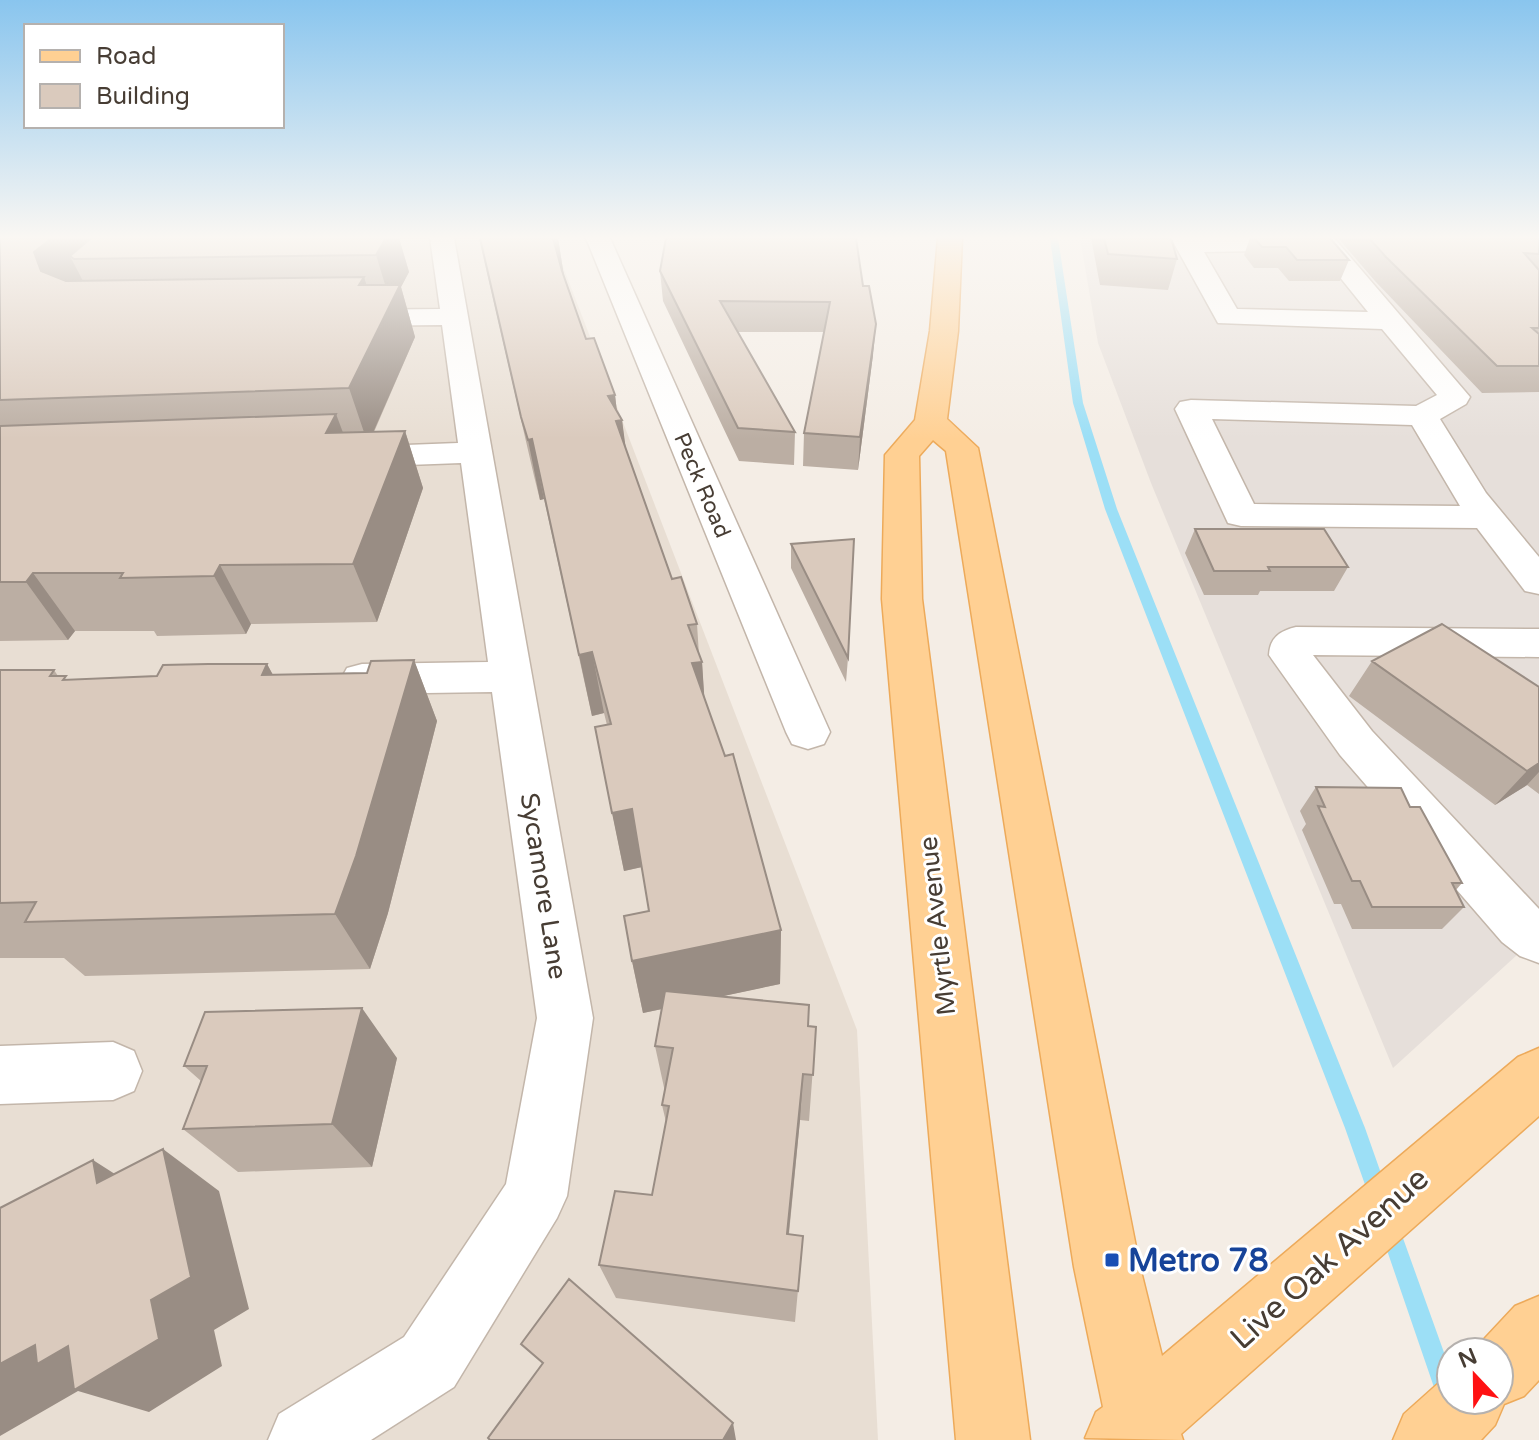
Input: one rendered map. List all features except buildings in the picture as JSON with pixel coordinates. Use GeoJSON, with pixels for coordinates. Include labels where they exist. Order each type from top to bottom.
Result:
{"type":"FeatureCollection","features":[{"type":"Feature","properties":{"kind":"main road"},"geometry":{"type":"LineString","coordinates":[[946,305],[931,422],[962,448],[1136,1434]]}},
{"type":"Feature","properties":{"kind":"main road","name":"Myrtle Avenue"},"geometry":{"type":"LineString","coordinates":[[931,422],[902,455],[902,599],[993,1440]]}},
{"type":"Feature","properties":{"kind":"main road","name":"Live Oak Avenue"},"geometry":{"type":"LineString","coordinates":[[1136,1434],[1441,1160],[1539,1077]]}},
{"type":"Feature","properties":{"kind":"main road"},"geometry":{"type":"LineString","coordinates":[[1430,1440],[1454,1416]]}},
{"type":"Feature","properties":{"kind":"street","name":"Sycamore Lane"},"geometry":{"type":"LineString","coordinates":[[305,1440],[429,1362],[535,1196],[565,1018],[452,305]]}},
{"type":"Feature","properties":{"kind":"street","name":"Peck Road"},"geometry":{"type":"LineString","coordinates":[[627,305],[808,732]]}},
{"type":"Feature","properties":{"kind":"street"},"geometry":{"type":"LineString","coordinates":[[1221,305],[1228,317],[1390,321]]}},
{"type":"Feature","properties":{"kind":"street"},"geometry":{"type":"LineString","coordinates":[[1377,305],[1455,397],[1422,416],[1191,409],[1241,515],[1488,517]]}},
{"type":"Feature","properties":{"kind":"street"},"geometry":{"type":"LineString","coordinates":[[329,319],[454,317]]}},
{"type":"Feature","properties":{"kind":"street"},"geometry":{"type":"LineString","coordinates":[[1422,416],[1472,498],[1539,582]]}},
{"type":"Feature","properties":{"kind":"street"},"geometry":{"type":"LineString","coordinates":[[317,458],[476,452]]}},
{"type":"Feature","properties":{"kind":"street"},"geometry":{"type":"LineString","coordinates":[[1539,643],[1296,641],[1290,646],[1290,655],[1356,743],[1521,926],[1539,939]]}},
{"type":"Feature","properties":{"kind":"street"},"geometry":{"type":"LineString","coordinates":[[320,679],[511,677]]}},
{"type":"Feature","properties":{"kind":"street"},"geometry":{"type":"LineString","coordinates":[[0,1075],[113,1071]]}},
{"type":"Feature","properties":{"kind":"shaded area"},"geometry":{"type":"Polygon","coordinates":[[[0,305],[578,305],[857,1030],[878,1440],[0,1440],[0,305]]]}},
{"type":"Feature","properties":{"kind":"shaded area"},"geometry":{"type":"Polygon","coordinates":[[[1092,305],[1471,305],[1539,370],[1539,935],[1393,1068],[1151,483],[1098,343],[1092,305]]]}},
{"type":"Feature","properties":{"kind":"waterway"},"geometry":{"type":"LineString","coordinates":[[1064,305],[1078,403],[1111,509],[1379,1196]]}},
{"type":"Feature","properties":{"kind":"waterway"},"geometry":{"type":"LineString","coordinates":[[1389,1227],[1435,1359]]}},
{"type":"Feature","properties":{"kind":"place","name":"Metro 78"},"geometry":{"type":"Point","coordinates":[1112,1260]}}]}
